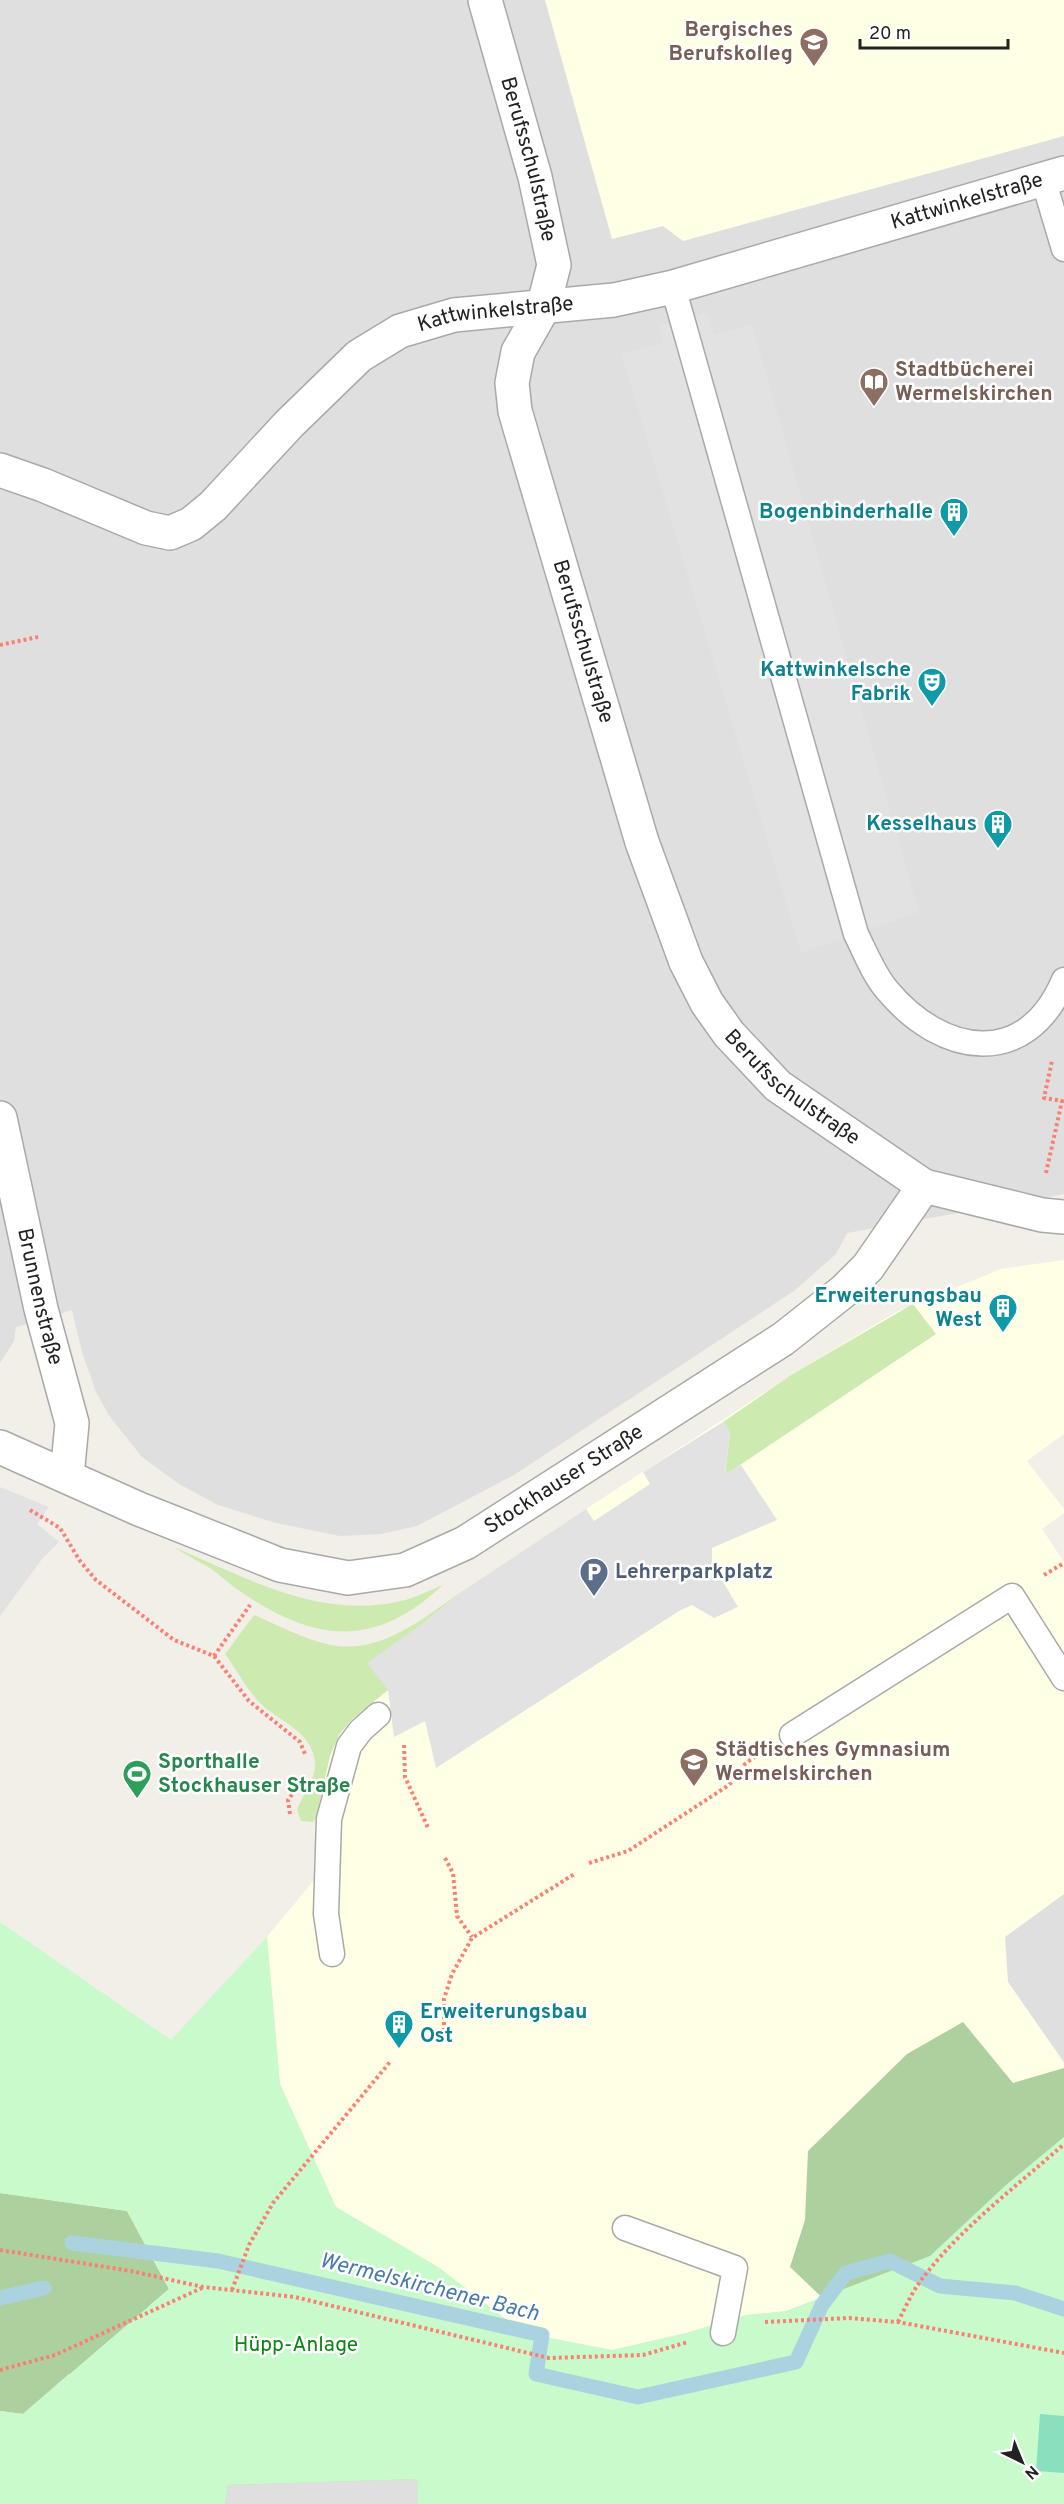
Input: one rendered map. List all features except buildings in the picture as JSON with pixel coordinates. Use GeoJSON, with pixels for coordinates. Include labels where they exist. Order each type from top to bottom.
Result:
{"type":"FeatureCollection","features":[{"type":"Feature","properties":{"kind":"street","name":"Berufsschulstraße"},"geometry":{"type":"LineString","coordinates":[[485,0],[535,177],[554,265],[543,308],[518,352],[512,383],[515,411],[657,889],[686,962],[707,1003],[729,1034],[778,1086],[924,1186]]}},
{"type":"Feature","properties":{"kind":"street","name":"Kattwinkelstraße"},"geometry":{"type":"LineString","coordinates":[[0,470],[43,485],[146,528],[170,533],[191,524],[213,506],[288,424],[359,356],[400,331],[454,315],[614,300],[673,287],[1053,176]]}},
{"type":"Feature","properties":{"kind":"street","name":"Brunnenstraße"},"geometry":{"type":"LineString","coordinates":[[0,1118],[41,1309],[72,1423],[67,1476]]}},
{"type":"Feature","properties":{"kind":"street"},"geometry":{"type":"LineString","coordinates":[[924,1186],[1053,1216]]}},
{"type":"Feature","properties":{"kind":"street","name":"Stockhauser Straße"},"geometry":{"type":"LineString","coordinates":[[0,1447],[150,1514],[280,1565],[348,1578],[405,1570],[465,1543],[783,1339],[822,1310],[868,1268],[924,1186]]}},
{"type":"Feature","properties":{"kind":"lane"},"geometry":{"type":"LineString","coordinates":[[1053,176],[1064,249]]}},
{"type":"Feature","properties":{"kind":"lane"},"geometry":{"type":"LineString","coordinates":[[673,287],[856,934],[886,989],[911,1015],[935,1032],[958,1042],[984,1046],[1008,1039],[1032,1026],[1055,1000],[1064,980]]}},
{"type":"Feature","properties":{"kind":"lane"},"geometry":{"type":"LineString","coordinates":[[792,1735],[1012,1596],[1064,1677]]}},
{"type":"Feature","properties":{"kind":"lane"},"geometry":{"type":"LineString","coordinates":[[332,1954],[326,1914],[326,1845],[329,1819],[349,1746],[378,1715]]}},
{"type":"Feature","properties":{"kind":"lane"},"geometry":{"type":"LineString","coordinates":[[625,2228],[735,2268],[723,2333]]}},
{"type":"Feature","properties":{"kind":"path"},"geometry":{"type":"LineString","coordinates":[[0,645],[38,637]]}},
{"type":"Feature","properties":{"kind":"path"},"geometry":{"type":"LineString","coordinates":[[1053,1216],[1045,1177],[1062,1101],[1044,1098],[1054,1052]]}},
{"type":"Feature","properties":{"kind":"path"},"geometry":{"type":"LineString","coordinates":[[25,1508],[60,1528],[80,1561],[96,1580],[174,1640],[214,1656],[249,1701],[300,1742],[306,1761]]}},
{"type":"Feature","properties":{"kind":"path"},"geometry":{"type":"LineString","coordinates":[[214,1656],[250,1605]]}},
{"type":"Feature","properties":{"kind":"path"},"geometry":{"type":"LineString","coordinates":[[404,1741],[405,1777],[429,1830]]}},
{"type":"Feature","properties":{"kind":"path"},"geometry":{"type":"LineString","coordinates":[[589,1863],[628,1851],[729,1785],[745,1764],[765,1750]]}},
{"type":"Feature","properties":{"kind":"path"},"geometry":{"type":"LineString","coordinates":[[298,1785],[288,1800],[288,1810],[292,1819],[299,1830],[326,1845]]}},
{"type":"Feature","properties":{"kind":"path"},"geometry":{"type":"LineString","coordinates":[[445,1858],[453,1873],[457,1916],[472,1938]]}},
{"type":"Feature","properties":{"kind":"path"},"geometry":{"type":"LineString","coordinates":[[444,2031],[444,1999],[452,1974],[472,1938],[576,1873]]}},
{"type":"Feature","properties":{"kind":"path"},"geometry":{"type":"LineString","coordinates":[[233,2288],[249,2246],[273,2204],[390,2062]]}},
{"type":"Feature","properties":{"kind":"path"},"geometry":{"type":"LineString","coordinates":[[898,2322],[916,2288],[929,2270],[975,2223],[1064,2144]]}},
{"type":"Feature","properties":{"kind":"path"},"geometry":{"type":"LineString","coordinates":[[0,2250],[131,2271],[203,2287],[233,2288],[295,2297],[527,2350],[549,2358],[643,2355],[759,2322],[849,2318],[898,2322],[1064,2353]]}},
{"type":"Feature","properties":{"kind":"path"},"geometry":{"type":"LineString","coordinates":[[0,2370],[55,2355],[203,2287]]}},
{"type":"Feature","properties":{"kind":"shaded area"},"geometry":{"type":"Polygon","coordinates":[[[0,0],[1064,0],[1064,1194],[847,1233],[836,1254],[794,1291],[514,1475],[417,1526],[381,1534],[340,1536],[276,1523],[218,1505],[179,1484],[142,1457],[110,1417],[96,1392],[82,1352],[72,1310],[16,1327],[14,1341],[0,1363],[0,0]]]}},
{"type":"Feature","properties":{"kind":"shaded area","name":"Bergisches Berufskolleg"},"geometry":{"type":"Polygon","coordinates":[[[545,0],[1064,0],[1064,136],[683,241],[663,226],[612,239],[545,0]]]}},
{"type":"Feature","properties":{"kind":"shaded area"},"geometry":{"type":"Polygon","coordinates":[[[707,313],[714,335],[752,324],[919,912],[801,953],[621,353],[663,343],[659,326],[707,313]]]}},
{"type":"Feature","properties":{"kind":"shaded area","name":"Städtisches Gymnasium Wermelskirchen"},"geometry":{"type":"Polygon","coordinates":[[[1064,1260],[1064,1434],[1027,1461],[1064,1509],[1064,1513],[1042,1529],[1064,1562],[1064,1894],[1005,1937],[1008,1982],[1064,2063],[1064,2137],[930,2256],[786,2311],[746,2315],[686,2333],[612,2350],[524,2333],[438,2267],[336,2207],[280,2084],[267,1937],[314,1880],[316,1817],[330,1756],[339,1735],[352,1719],[388,1690],[464,1590],[586,1509],[791,1375],[896,1312],[1001,1269],[1064,1260]]]}},
{"type":"Feature","properties":{"kind":"shaded area","name":"Lehrerparkplatz"},"geometry":{"type":"Polygon","coordinates":[[[723,1422],[730,1433],[725,1474],[741,1465],[777,1520],[712,1548],[712,1563],[738,1607],[714,1618],[692,1605],[679,1611],[436,1768],[425,1721],[394,1737],[388,1690],[367,1663],[422,1624],[464,1590],[586,1509],[594,1521],[650,1484],[643,1472],[723,1422]]]}},
{"type":"Feature","properties":{"kind":"shaded area"},"geometry":{"type":"Polygon","coordinates":[[[0,1487],[49,1507],[37,1524],[59,1542],[42,1559],[0,1616],[0,1487]]]}},
{"type":"Feature","properties":{"kind":"shaded area"},"geometry":{"type":"Polygon","coordinates":[[[1064,1894],[1064,2062],[1008,1982],[1004,1937],[1064,1894]]]}},
{"type":"Feature","properties":{"kind":"shaded area"},"geometry":{"type":"Polygon","coordinates":[[[417,2479],[418,2504],[225,2504],[228,2485],[417,2479]]]}},
{"type":"Feature","properties":{"kind":"green space"},"geometry":{"type":"Polygon","coordinates":[[[913,1304],[936,1334],[725,1475],[730,1433],[723,1422],[791,1375],[913,1304]]]}},
{"type":"Feature","properties":{"kind":"green space"},"geometry":{"type":"Polygon","coordinates":[[[174,1547],[284,1593],[341,1605],[371,1605],[401,1601],[443,1585],[417,1606],[392,1621],[367,1629],[343,1631],[318,1628],[292,1620],[266,1607],[174,1547]]]}},
{"type":"Feature","properties":{"kind":"green space"},"geometry":{"type":"Polygon","coordinates":[[[464,1590],[422,1624],[388,1690],[352,1719],[339,1735],[330,1756],[316,1817],[313,1822],[301,1821],[297,1810],[315,1769],[313,1752],[301,1734],[257,1700],[225,1654],[254,1615],[299,1635],[327,1644],[346,1647],[365,1645],[400,1632],[464,1590]]]}},
{"type":"Feature","properties":{"kind":"green space","name":"Hüpp-Anlage"},"geometry":{"type":"Polygon","coordinates":[[[0,1922],[171,2040],[267,1937],[280,2084],[336,2207],[438,2267],[524,2333],[612,2350],[686,2333],[746,2315],[786,2311],[930,2256],[1006,2185],[1064,2137],[1064,2504],[418,2504],[417,2479],[228,2485],[225,2504],[0,2504],[0,2411],[23,2414],[169,2289],[127,2211],[0,2193],[0,1922]]]}},
{"type":"Feature","properties":{"kind":"green space"},"geometry":{"type":"Polygon","coordinates":[[[963,2022],[1013,2083],[1064,2068],[1064,2338],[832,2307],[790,2267],[805,2220],[808,2151],[907,2054],[963,2022]]]}},
{"type":"Feature","properties":{"kind":"green space"},"geometry":{"type":"Polygon","coordinates":[[[0,2193],[127,2211],[169,2289],[150,2305],[739,2504],[418,2504],[417,2479],[228,2485],[225,2504],[69,2374],[23,2414],[0,2411],[0,2193]]]}},
{"type":"Feature","properties":{"kind":"green space"},"geometry":{"type":"Polygon","coordinates":[[[1040,2414],[1064,2416],[1064,2473],[1036,2471],[1040,2414]]]}},
{"type":"Feature","properties":{"kind":"waterway","name":"Wermelskirchener Bach"},"geometry":{"type":"LineString","coordinates":[[72,2243],[218,2261],[542,2335],[536,2374],[638,2397],[796,2362],[822,2305],[846,2273],[890,2261],[940,2286],[1015,2293],[1064,2309]]}},
{"type":"Feature","properties":{"kind":"waterway","name":"Wermelskirchener Bach"},"geometry":{"type":"LineString","coordinates":[[0,2298],[44,2288]]}},
{"type":"Feature","properties":{"kind":"place","name":"Bergisches Berufskolleg"},"geometry":{"type":"Point","coordinates":[814,68]}},
{"type":"Feature","properties":{"kind":"place","name":"Stadtbücherei Wermelskirchen"},"geometry":{"type":"Point","coordinates":[874,408]}},
{"type":"Feature","properties":{"kind":"place","name":"Bogenbinderhalle"},"geometry":{"type":"Point","coordinates":[954,538]}},
{"type":"Feature","properties":{"kind":"place","name":"Kattwinkelsche Fabrik"},"geometry":{"type":"Point","coordinates":[932,708]}},
{"type":"Feature","properties":{"kind":"place","name":"Kesselhaus"},"geometry":{"type":"Point","coordinates":[998,850]}},
{"type":"Feature","properties":{"kind":"place","name":"Erweiterungsbau West"},"geometry":{"type":"Point","coordinates":[1003,1334]}},
{"type":"Feature","properties":{"kind":"place","name":"Lehrerparkplatz"},"geometry":{"type":"Point","coordinates":[594,1598]}},
{"type":"Feature","properties":{"kind":"place","name":"Städtisches Gymnasium Wermelskirchen"},"geometry":{"type":"Point","coordinates":[694,1788]}},
{"type":"Feature","properties":{"kind":"place","name":"Sporthalle Stockhauser Straße"},"geometry":{"type":"Point","coordinates":[137,1800]}},
{"type":"Feature","properties":{"kind":"place","name":"Erweiterungsbau Ost"},"geometry":{"type":"Point","coordinates":[399,2050]}}]}
